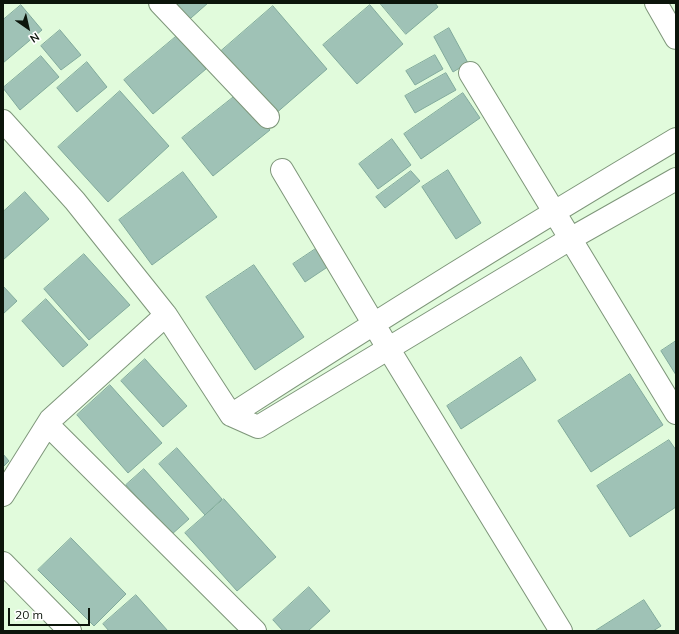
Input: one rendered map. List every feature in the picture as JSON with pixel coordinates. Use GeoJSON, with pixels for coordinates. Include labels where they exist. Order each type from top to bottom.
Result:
{"type":"FeatureCollection","features":[{"type":"Feature","properties":{"kind":"street"},"geometry":{"type":"LineString","coordinates":[[160,3],[268,117]]}},
{"type":"Feature","properties":{"kind":"street"},"geometry":{"type":"LineString","coordinates":[[656,3],[676,38]]}},
{"type":"Feature","properties":{"kind":"street"},"geometry":{"type":"LineString","coordinates":[[470,73],[676,413]]}},
{"type":"Feature","properties":{"kind":"street"},"geometry":{"type":"LineString","coordinates":[[3,122],[75,201],[166,315],[231,415],[258,427],[570,240],[676,179]]}},
{"type":"Feature","properties":{"kind":"street"},"geometry":{"type":"LineString","coordinates":[[231,415],[555,211],[676,139]]}},
{"type":"Feature","properties":{"kind":"street"},"geometry":{"type":"LineString","coordinates":[[282,170],[374,325],[560,631]]}},
{"type":"Feature","properties":{"kind":"street"},"geometry":{"type":"LineString","coordinates":[[3,495],[50,420],[166,315]]}},
{"type":"Feature","properties":{"kind":"street"},"geometry":{"type":"LineString","coordinates":[[48,425],[255,631]]}},
{"type":"Feature","properties":{"kind":"street"},"geometry":{"type":"LineString","coordinates":[[3,563],[70,631]]}},
{"type":"Feature","properties":{"kind":"building"},"geometry":{"type":"Polygon","coordinates":[[[164,3],[208,3],[183,25],[164,3]]]}},
{"type":"Feature","properties":{"kind":"building"},"geometry":{"type":"Polygon","coordinates":[[[380,3],[435,3],[438,7],[406,34],[380,3]]]}},
{"type":"Feature","properties":{"kind":"building"},"geometry":{"type":"Polygon","coordinates":[[[21,5],[42,30],[3,63],[3,20],[21,5]]]}},
{"type":"Feature","properties":{"kind":"building"},"geometry":{"type":"Polygon","coordinates":[[[370,5],[403,44],[357,84],[323,45],[370,5]]]}},
{"type":"Feature","properties":{"kind":"building"},"geometry":{"type":"Polygon","coordinates":[[[273,6],[327,69],[274,115],[220,52],[273,6]]]}},
{"type":"Feature","properties":{"kind":"building"},"geometry":{"type":"Polygon","coordinates":[[[449,28],[468,63],[453,72],[434,37],[449,28]]]}},
{"type":"Feature","properties":{"kind":"building"},"geometry":{"type":"Polygon","coordinates":[[[60,30],[81,55],[61,70],[41,46],[60,30]]]}},
{"type":"Feature","properties":{"kind":"building"},"geometry":{"type":"Polygon","coordinates":[[[178,35],[206,69],[153,114],[124,80],[178,35]]]}},
{"type":"Feature","properties":{"kind":"building"},"geometry":{"type":"Polygon","coordinates":[[[435,55],[443,69],[415,85],[406,71],[435,55]]]}},
{"type":"Feature","properties":{"kind":"building"},"geometry":{"type":"Polygon","coordinates":[[[41,56],[59,77],[20,110],[3,88],[41,56]]]}},
{"type":"Feature","properties":{"kind":"building"},"geometry":{"type":"Polygon","coordinates":[[[87,62],[107,87],[77,112],[57,88],[87,62]]]}},
{"type":"Feature","properties":{"kind":"building"},"geometry":{"type":"Polygon","coordinates":[[[446,73],[456,90],[415,113],[405,96],[446,73]]]}},
{"type":"Feature","properties":{"kind":"building"},"geometry":{"type":"Polygon","coordinates":[[[120,91],[169,146],[108,202],[58,147],[120,91]]]}},
{"type":"Feature","properties":{"kind":"building"},"geometry":{"type":"Polygon","coordinates":[[[240,92],[270,130],[213,176],[182,138],[240,92]]]}},
{"type":"Feature","properties":{"kind":"building"},"geometry":{"type":"Polygon","coordinates":[[[463,93],[480,118],[421,159],[404,134],[463,93]]]}},
{"type":"Feature","properties":{"kind":"building"},"geometry":{"type":"Polygon","coordinates":[[[392,139],[411,165],[378,189],[359,164],[392,139]]]}},
{"type":"Feature","properties":{"kind":"building"},"geometry":{"type":"Polygon","coordinates":[[[448,170],[481,223],[456,239],[422,187],[448,170]]]}},
{"type":"Feature","properties":{"kind":"building"},"geometry":{"type":"Polygon","coordinates":[[[411,171],[420,181],[385,208],[376,197],[411,171]]]}},
{"type":"Feature","properties":{"kind":"building"},"geometry":{"type":"Polygon","coordinates":[[[183,172],[217,217],[152,265],[119,220],[183,172]]]}},
{"type":"Feature","properties":{"kind":"building"},"geometry":{"type":"Polygon","coordinates":[[[25,192],[49,219],[3,260],[3,212],[25,192]]]}},
{"type":"Feature","properties":{"kind":"building"},"geometry":{"type":"Polygon","coordinates":[[[320,246],[332,264],[305,282],[293,264],[320,246]]]}},
{"type":"Feature","properties":{"kind":"building"},"geometry":{"type":"Polygon","coordinates":[[[84,254],[130,305],[89,340],[44,289],[84,254]]]}},
{"type":"Feature","properties":{"kind":"building"},"geometry":{"type":"Polygon","coordinates":[[[254,265],[304,337],[255,370],[206,297],[254,265]]]}},
{"type":"Feature","properties":{"kind":"building"},"geometry":{"type":"Polygon","coordinates":[[[3,286],[17,301],[3,314],[3,286]]]}},
{"type":"Feature","properties":{"kind":"building"},"geometry":{"type":"Polygon","coordinates":[[[46,299],[88,345],[63,367],[22,321],[46,299]]]}},
{"type":"Feature","properties":{"kind":"building"},"geometry":{"type":"Polygon","coordinates":[[[676,341],[676,375],[661,351],[676,341]]]}},
{"type":"Feature","properties":{"kind":"building"},"geometry":{"type":"Polygon","coordinates":[[[521,357],[536,380],[461,429],[447,406],[521,357]]]}},
{"type":"Feature","properties":{"kind":"building"},"geometry":{"type":"Polygon","coordinates":[[[145,359],[187,406],[163,427],[121,381],[145,359]]]}},
{"type":"Feature","properties":{"kind":"building"},"geometry":{"type":"Polygon","coordinates":[[[630,374],[663,425],[591,472],[558,421],[630,374]]]}},
{"type":"Feature","properties":{"kind":"building"},"geometry":{"type":"Polygon","coordinates":[[[110,385],[162,443],[128,473],[77,415],[110,385]]]}},
{"type":"Feature","properties":{"kind":"building"},"geometry":{"type":"Polygon","coordinates":[[[669,440],[676,450],[676,507],[630,537],[597,486],[669,440]]]}},
{"type":"Feature","properties":{"kind":"building"},"geometry":{"type":"Polygon","coordinates":[[[177,448],[222,499],[205,515],[159,464],[177,448]]]}},
{"type":"Feature","properties":{"kind":"building"},"geometry":{"type":"Polygon","coordinates":[[[3,454],[9,461],[3,467],[3,454]]]}},
{"type":"Feature","properties":{"kind":"building"},"geometry":{"type":"Polygon","coordinates":[[[144,469],[189,519],[171,535],[126,485],[144,469]]]}},
{"type":"Feature","properties":{"kind":"building"},"geometry":{"type":"Polygon","coordinates":[[[224,499],[276,557],[237,591],[185,533],[224,499]]]}},
{"type":"Feature","properties":{"kind":"building"},"geometry":{"type":"Polygon","coordinates":[[[71,538],[126,594],[94,626],[38,570],[71,538]]]}},
{"type":"Feature","properties":{"kind":"building"},"geometry":{"type":"Polygon","coordinates":[[[309,587],[330,611],[308,631],[283,631],[273,620],[309,587]]]}},
{"type":"Feature","properties":{"kind":"building"},"geometry":{"type":"Polygon","coordinates":[[[136,595],[168,631],[109,631],[103,624],[136,595]]]}},
{"type":"Feature","properties":{"kind":"building"},"geometry":{"type":"Polygon","coordinates":[[[644,600],[661,626],[653,631],[595,631],[644,600]]]}}]}
